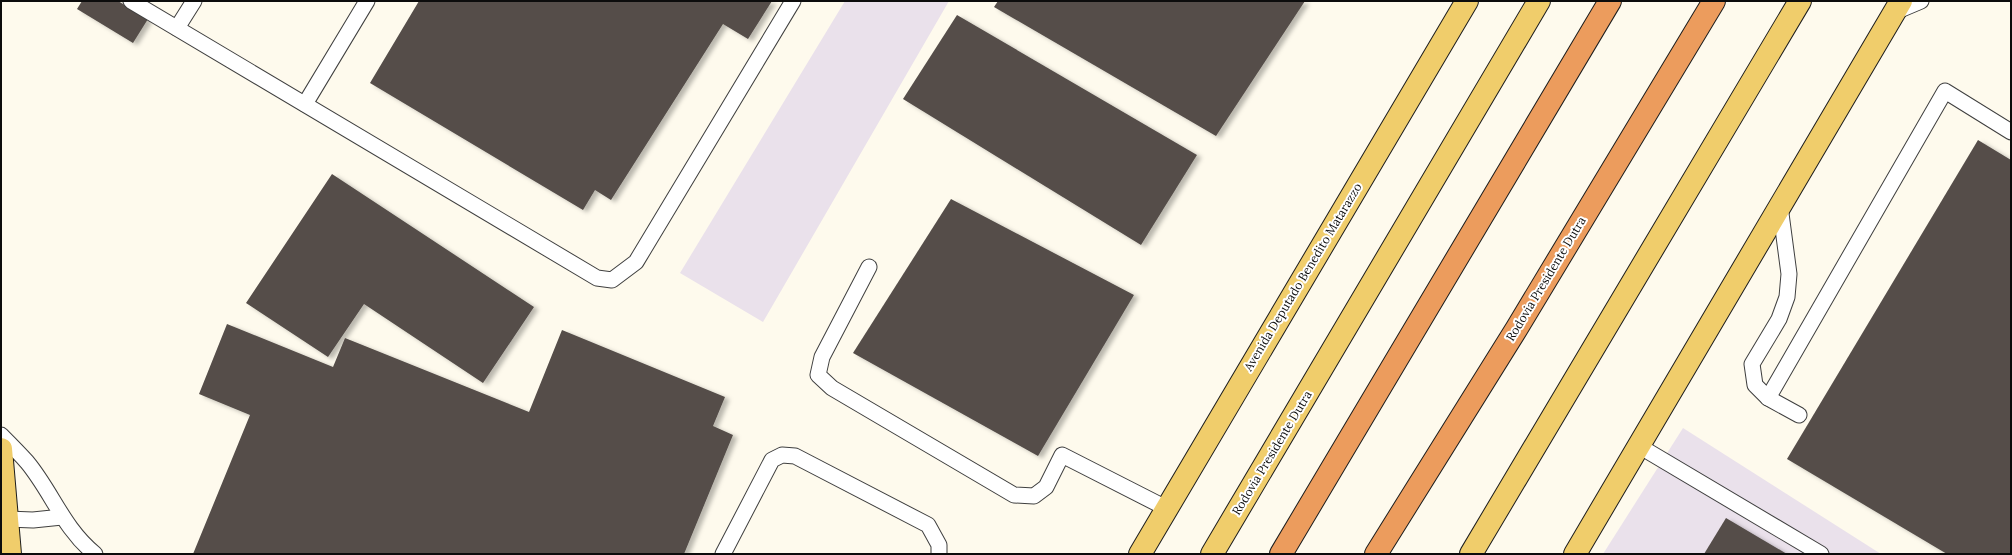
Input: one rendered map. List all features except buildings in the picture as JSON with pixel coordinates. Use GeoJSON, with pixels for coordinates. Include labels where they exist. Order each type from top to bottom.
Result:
{"type":"FeatureCollection","features":[{"type":"Feature","properties":{"kind":"highway"},"geometry":{"type":"LineString","coordinates":[[1281,554],[1610,1]]}},
{"type":"Feature","properties":{"kind":"highway","name":"Rodovia Presidente Dutra"},"geometry":{"type":"LineString","coordinates":[[1376,554],[1517,328],[1714,1]]}},
{"type":"Feature","properties":{"kind":"main road","name":"Avenida Deputado Benedito Matarazzo"},"geometry":{"type":"LineString","coordinates":[[1140,554],[1467,1]]}},
{"type":"Feature","properties":{"kind":"main road","name":"Rodovia Presidente Dutra"},"geometry":{"type":"LineString","coordinates":[[1212,554],[1539,1]]}},
{"type":"Feature","properties":{"kind":"main road"},"geometry":{"type":"LineString","coordinates":[[1470,554],[1800,1]]}},
{"type":"Feature","properties":{"kind":"main road"},"geometry":{"type":"LineString","coordinates":[[1575,554],[1898,6]]}},
{"type":"Feature","properties":{"kind":"main road"},"geometry":{"type":"LineString","coordinates":[[1,449],[10,554]]}},
{"type":"Feature","properties":{"kind":"lane"},"geometry":{"type":"LineString","coordinates":[[131,1],[597,278],[612,280],[636,262],[793,1]]}},
{"type":"Feature","properties":{"kind":"lane"},"geometry":{"type":"LineString","coordinates":[[177,28],[194,1]]}},
{"type":"Feature","properties":{"kind":"lane"},"geometry":{"type":"LineString","coordinates":[[305,104],[367,1]]}},
{"type":"Feature","properties":{"kind":"lane"},"geometry":{"type":"LineString","coordinates":[[1898,6],[1921,1]]}},
{"type":"Feature","properties":{"kind":"lane"},"geometry":{"type":"LineString","coordinates":[[1768,398],[1944,91],[2011,132]]}},
{"type":"Feature","properties":{"kind":"lane"},"geometry":{"type":"LineString","coordinates":[[1780,206],[1789,274],[1787,297],[1778,319],[1752,364],[1755,385],[1768,398],[1799,415]]}},
{"type":"Feature","properties":{"kind":"lane"},"geometry":{"type":"LineString","coordinates":[[870,267],[822,357],[818,375],[832,388],[1014,495],[1034,496],[1046,487],[1062,455],[1166,508]]}},
{"type":"Feature","properties":{"kind":"lane"},"geometry":{"type":"LineString","coordinates":[[1,435],[28,463],[62,517],[85,546],[95,554]]}},
{"type":"Feature","properties":{"kind":"lane"},"geometry":{"type":"LineString","coordinates":[[1639,446],[1821,554]]}},
{"type":"Feature","properties":{"kind":"lane"},"geometry":{"type":"LineString","coordinates":[[723,554],[772,460],[782,455],[795,456],[928,525],[939,545],[939,554]]}},
{"type":"Feature","properties":{"kind":"lane"},"geometry":{"type":"LineString","coordinates":[[7,519],[33,520],[62,517]]}},
{"type":"Feature","properties":{"kind":"shaded area"},"geometry":{"type":"Polygon","coordinates":[[[845,1],[949,1],[763,322],[680,273],[845,1]]]}},
{"type":"Feature","properties":{"kind":"shaded area"},"geometry":{"type":"Polygon","coordinates":[[[1683,428],[1881,554],[1603,554],[1683,428]]]}}]}
